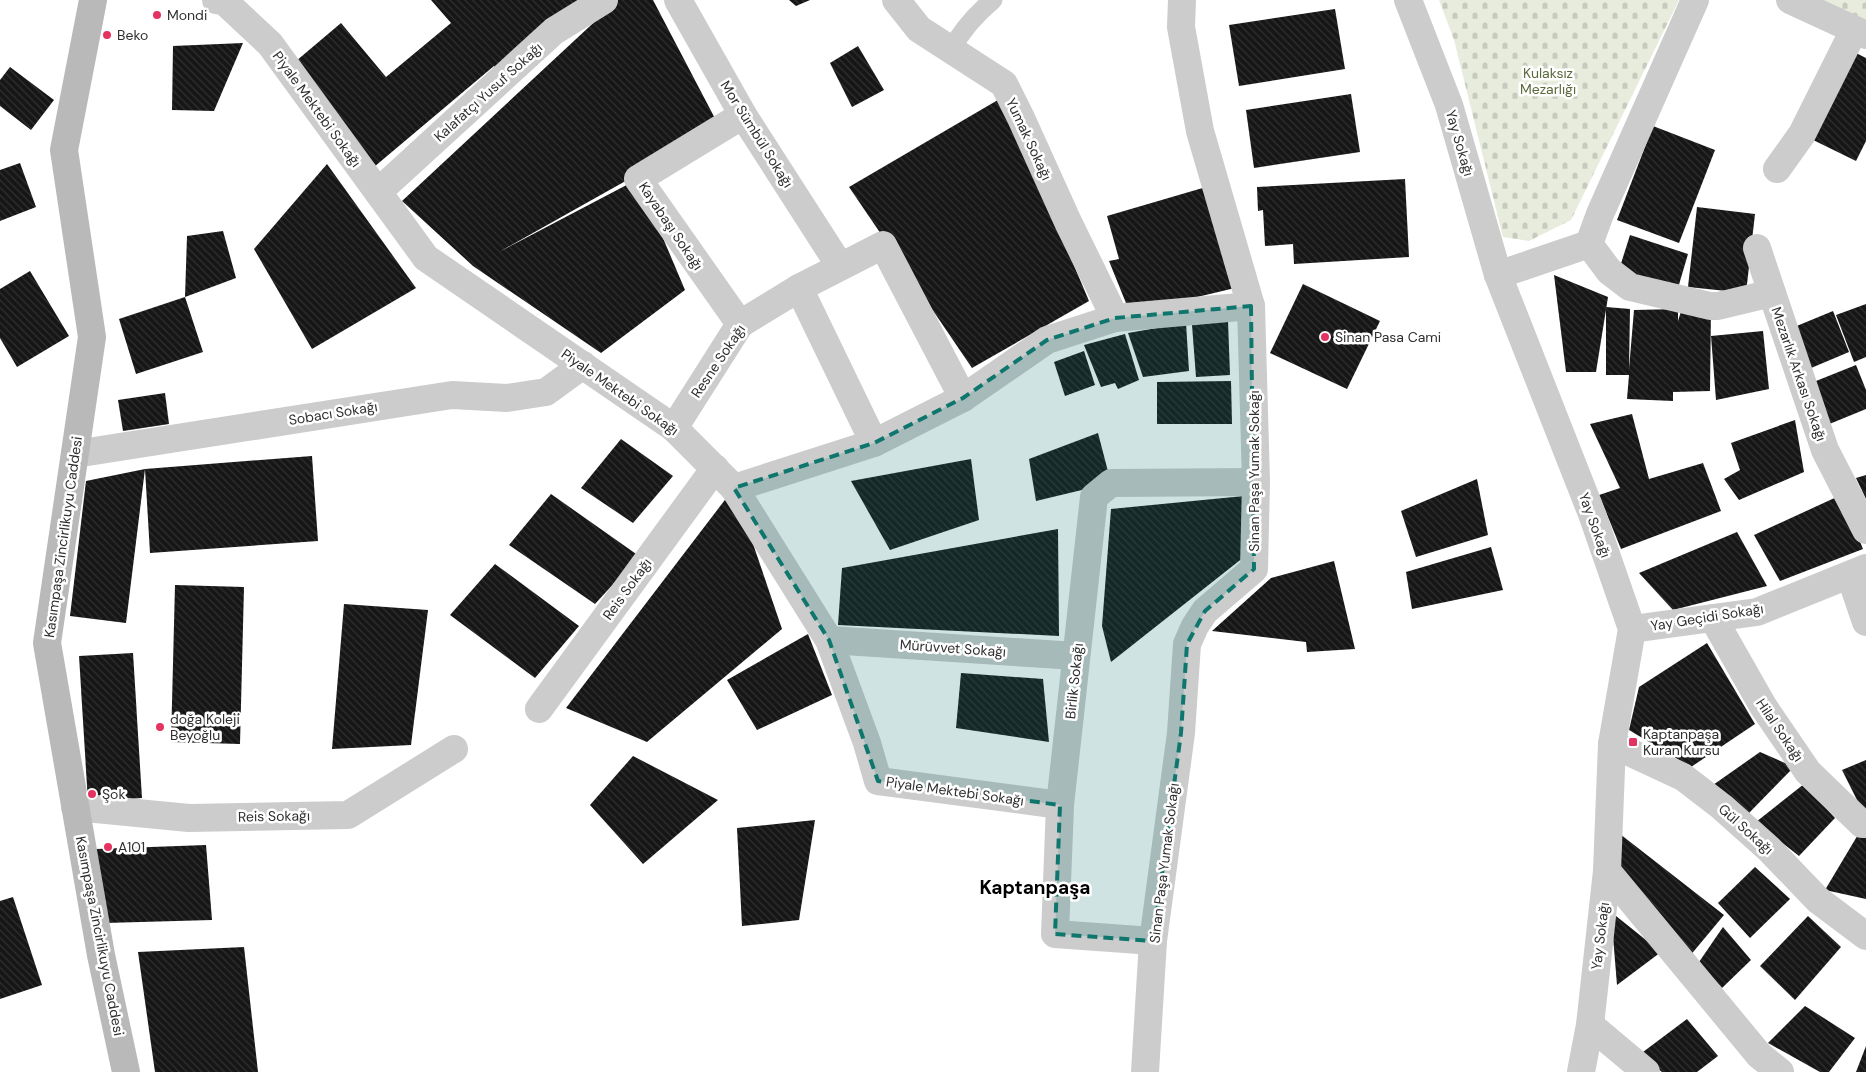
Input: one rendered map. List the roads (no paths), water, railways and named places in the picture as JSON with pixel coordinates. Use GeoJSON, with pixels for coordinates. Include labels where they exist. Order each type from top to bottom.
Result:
{"type":"FeatureCollection","features":[{"type":"Feature","properties":{"kind":"street","name":"Kasımpaşa Zincirlikuyu Caddesi"},"geometry":{"type":"LineString","coordinates":[[93,0],[64,150],[92,337],[47,643],[101,955],[126,1072]]}},
{"type":"Feature","properties":{"kind":"street","name":"Piyale Mektebi Sokağı"},"geometry":{"type":"LineString","coordinates":[[216,0],[225,0],[270,44],[426,258],[674,428],[734,488],[829,640],[868,743],[878,781],[1060,805]]}},
{"type":"Feature","properties":{"kind":"street","name":"Kalafatçı Yusuf Sokağı"},"geometry":{"type":"LineString","coordinates":[[378,192],[554,31],[604,0]]}},
{"type":"Feature","properties":{"kind":"street","name":"Mor Sümbül Sokağı"},"geometry":{"type":"LineString","coordinates":[[678,0],[743,115],[840,266]]}},
{"type":"Feature","properties":{"kind":"street","name":"Yumak Sokağı"},"geometry":{"type":"LineString","coordinates":[[896,0],[919,30],[1004,84],[1115,318]]}},
{"type":"Feature","properties":{"kind":"street","name":"Sinan Paşa Yumak Sokağı"},"geometry":{"type":"LineString","coordinates":[[1145,1072],[1153,941],[1181,733],[1188,644],[1195,626],[1205,611],[1254,569],[1256,482],[1251,306],[1200,131],[1181,27],[1182,0]]}},
{"type":"Feature","properties":{"kind":"street","name":"Yay Sokağı"},"geometry":{"type":"LineString","coordinates":[[1408,0],[1449,105],[1498,275],[1592,514],[1632,629],[1612,744],[1608,871],[1590,1025],[1581,1072]]}},
{"type":"Feature","properties":{"kind":"street"},"geometry":{"type":"LineString","coordinates":[[1498,275],[1589,244],[1600,214],[1695,0]]}},
{"type":"Feature","properties":{"kind":"street"},"geometry":{"type":"LineString","coordinates":[[1777,170],[1802,134],[1860,32],[1790,0]]}},
{"type":"Feature","properties":{"kind":"street","name":"Kayabaşı Sokağı"},"geometry":{"type":"LineString","coordinates":[[740,324],[638,179],[743,115]]}},
{"type":"Feature","properties":{"kind":"street","name":"Mezarlık Arkası Sokağı"},"geometry":{"type":"LineString","coordinates":[[1589,244],[1609,271],[1630,287],[1710,306],[1718,306],[1772,293],[1825,450],[1866,530]]}},
{"type":"Feature","properties":{"kind":"street","name":"Resne Sokağı"},"geometry":{"type":"LineString","coordinates":[[674,428],[740,324],[798,288],[883,245],[963,398]]}},
{"type":"Feature","properties":{"kind":"street"},"geometry":{"type":"LineString","coordinates":[[1757,248],[1772,293]]}},
{"type":"Feature","properties":{"kind":"street"},"geometry":{"type":"LineString","coordinates":[[798,288],[874,443]]}},
{"type":"Feature","properties":{"kind":"street"},"geometry":{"type":"LineString","coordinates":[[734,488],[874,443],[963,398],[1047,340],[1115,318],[1251,306]]}},
{"type":"Feature","properties":{"kind":"street","name":"Sobacı Sokağı"},"geometry":{"type":"LineString","coordinates":[[75,454],[452,395],[507,398],[546,392],[583,366]]}},
{"type":"Feature","properties":{"kind":"street","name":"Reis Sokağı"},"geometry":{"type":"LineString","coordinates":[[539,709],[715,468]]}},
{"type":"Feature","properties":{"kind":"street","name":"Birlik Sokağı"},"geometry":{"type":"LineString","coordinates":[[1153,941],[1055,934],[1060,805],[1094,497],[1110,483],[1256,482]]}},
{"type":"Feature","properties":{"kind":"street"},"geometry":{"type":"LineString","coordinates":[[1858,572],[1866,622]]}},
{"type":"Feature","properties":{"kind":"street","name":"Yay Geçidi Sokağı"},"geometry":{"type":"LineString","coordinates":[[1632,629],[1757,612],[1858,572]]}},
{"type":"Feature","properties":{"kind":"street","name":"Hilal Sokağı"},"geometry":{"type":"LineString","coordinates":[[1712,618],[1763,706],[1808,772],[1862,824],[1866,824]]}},
{"type":"Feature","properties":{"kind":"street","name":"Mürüvvet Sokağı"},"geometry":{"type":"LineString","coordinates":[[829,640],[1076,656]]}},
{"type":"Feature","properties":{"kind":"street","name":"Gül Sokağı"},"geometry":{"type":"LineString","coordinates":[[1612,744],[1683,777],[1722,807],[1769,849],[1818,900],[1866,936]]}},
{"type":"Feature","properties":{"kind":"street","name":"Reis Sokağı"},"geometry":{"type":"LineString","coordinates":[[75,807],[189,818],[348,815],[454,749]]}},
{"type":"Feature","properties":{"kind":"street"},"geometry":{"type":"LineString","coordinates":[[1608,871],[1759,1055],[1780,1072]]}},
{"type":"Feature","properties":{"kind":"street"},"geometry":{"type":"LineString","coordinates":[[1590,1025],[1646,1072]]}},
{"type":"Feature","properties":{"kind":"lane"},"geometry":{"type":"LineString","coordinates":[[951,50],[962,31],[976,13],[993,0]]}},
{"type":"Feature","properties":{"kind":"place","name":"Mondi"},"geometry":{"type":"Point","coordinates":[157,15]}},
{"type":"Feature","properties":{"kind":"place","name":"Beko"},"geometry":{"type":"Point","coordinates":[107,35]}},
{"type":"Feature","properties":{"kind":"place","name":"Sinan Pasa Cami"},"geometry":{"type":"Point","coordinates":[1325,337]}},
{"type":"Feature","properties":{"kind":"place","name":"doğa Koleji Beyoğlu"},"geometry":{"type":"Point","coordinates":[160,727]}},
{"type":"Feature","properties":{"kind":"place","name":"Kaptanpaşa Kuran Kursu"},"geometry":{"type":"Point","coordinates":[1633,742]}},
{"type":"Feature","properties":{"kind":"place","name":"Şok"},"geometry":{"type":"Point","coordinates":[92,794]}},
{"type":"Feature","properties":{"kind":"place","name":"A101"},"geometry":{"type":"Point","coordinates":[108,847]}},
{"type":"Feature","properties":{"kind":"district","name":"Kaptanpaşa"},"geometry":{"type":"Point","coordinates":[1035,887]}},
{"type":"Feature","properties":{"kind":"park label","name":"Kulaksız Mezarlığı"},"geometry":{"type":"Point","coordinates":[1548,82]}}]}
